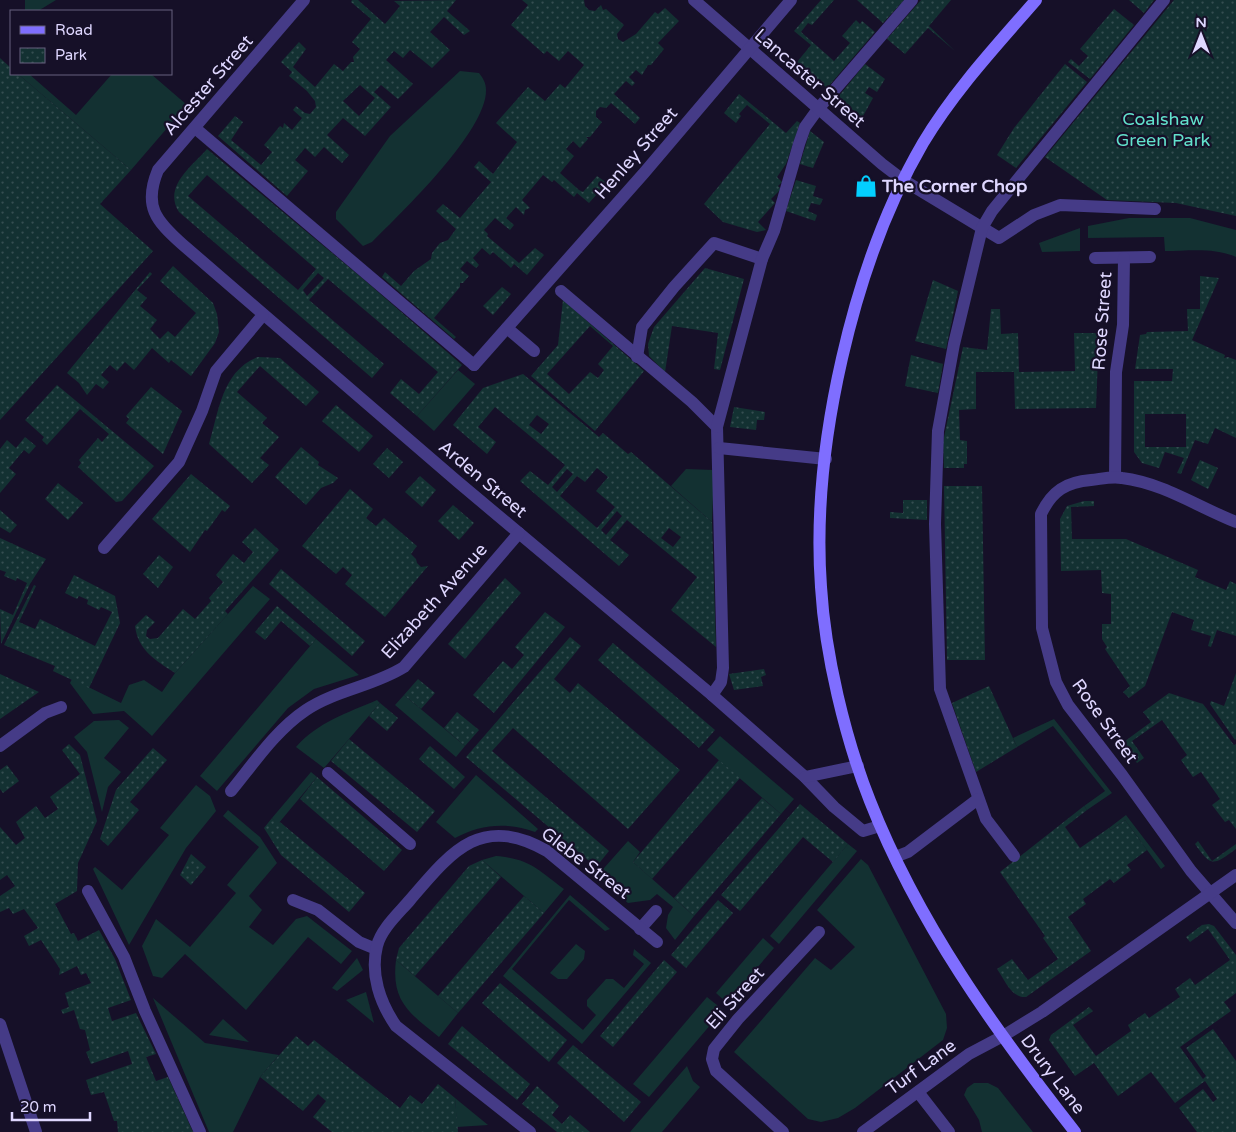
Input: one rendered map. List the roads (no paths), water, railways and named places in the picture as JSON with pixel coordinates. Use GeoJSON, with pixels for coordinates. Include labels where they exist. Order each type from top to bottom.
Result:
{"type":"FeatureCollection","features":[{"type":"Feature","properties":{"kind":"main road","name":"Drury Lane"},"geometry":{"type":"LineString","coordinates":[[1036,0],[954,97],[924,141],[904,180],[867,269],[853,312],[842,360],[826,459],[820,520],[821,587],[828,644],[841,704],[858,766],[880,826],[922,911],[962,978],[1075,1132]]}},
{"type":"Feature","properties":{"kind":"street","name":"Alcester Street"},"geometry":{"type":"LineString","coordinates":[[152,199],[152,184],[158,170],[304,0]]}},
{"type":"Feature","properties":{"kind":"street","name":"Lancaster Street"},"geometry":{"type":"LineString","coordinates":[[694,0],[818,109],[904,180],[999,238],[1034,215],[1060,205],[1155,209]]}},
{"type":"Feature","properties":{"kind":"street","name":"Henley Street"},"geometry":{"type":"LineString","coordinates":[[194,128],[474,365],[644,173],[792,0]]}},
{"type":"Feature","properties":{"kind":"street"},"geometry":{"type":"LineString","coordinates":[[712,695],[721,682],[723,668],[718,535],[719,448],[717,427],[762,258],[774,231],[805,127],[818,109],[912,0]]}},
{"type":"Feature","properties":{"kind":"street"},"geometry":{"type":"LineString","coordinates":[[1014,856],[986,819],[940,689],[935,524],[938,431],[954,344],[982,228],[992,211],[1164,0]]}},
{"type":"Feature","properties":{"kind":"street","name":"Arden Street"},"geometry":{"type":"LineString","coordinates":[[152,199],[158,221],[172,236],[519,533],[712,695],[805,777],[834,807],[863,831],[880,826]]}},
{"type":"Feature","properties":{"kind":"street"},"geometry":{"type":"LineString","coordinates":[[637,356],[642,327],[674,287],[714,244],[762,258]]}},
{"type":"Feature","properties":{"kind":"street","name":"Rose Street"},"geometry":{"type":"LineString","coordinates":[[1095,258],[1150,257]]}},
{"type":"Feature","properties":{"kind":"street","name":"Rose Street"},"geometry":{"type":"LineString","coordinates":[[1115,477],[1116,372],[1123,325],[1124,258]]}},
{"type":"Feature","properties":{"kind":"street"},"geometry":{"type":"LineString","coordinates":[[561,291],[700,410],[717,427]]}},
{"type":"Feature","properties":{"kind":"street"},"geometry":{"type":"LineString","coordinates":[[104,548],[179,462],[202,411],[216,371],[263,315]]}},
{"type":"Feature","properties":{"kind":"street"},"geometry":{"type":"LineString","coordinates":[[507,328],[534,351]]}},
{"type":"Feature","properties":{"kind":"street"},"geometry":{"type":"LineString","coordinates":[[719,448],[826,459]]}},
{"type":"Feature","properties":{"kind":"street","name":"Rose Street"},"geometry":{"type":"LineString","coordinates":[[1236,522],[1162,489],[1115,477],[1076,482],[1062,486],[1047,500],[1041,514],[1042,628],[1056,682],[1068,705],[1208,894],[1236,923]]}},
{"type":"Feature","properties":{"kind":"street","name":"Elizabeth Avenue"},"geometry":{"type":"LineString","coordinates":[[231,791],[277,736],[307,709],[348,690],[390,675],[404,666],[519,533]]}},
{"type":"Feature","properties":{"kind":"street"},"geometry":{"type":"LineString","coordinates":[[0,746],[45,713],[61,707]]}},
{"type":"Feature","properties":{"kind":"street"},"geometry":{"type":"LineString","coordinates":[[805,777],[858,766]]}},
{"type":"Feature","properties":{"kind":"street"},"geometry":{"type":"LineString","coordinates":[[328,773],[410,844]]}},
{"type":"Feature","properties":{"kind":"street"},"geometry":{"type":"LineString","coordinates":[[895,857],[908,852],[978,799]]}},
{"type":"Feature","properties":{"kind":"street","name":"Glebe Street"},"geometry":{"type":"LineString","coordinates":[[376,949],[382,935],[390,924],[438,867],[460,846],[473,840],[490,837],[528,840],[547,851],[656,942]]}},
{"type":"Feature","properties":{"kind":"street"},"geometry":{"type":"LineString","coordinates":[[1003,1036],[1042,1012],[1236,875]]}},
{"type":"Feature","properties":{"kind":"street"},"geometry":{"type":"LineString","coordinates":[[88,891],[124,957],[145,1012],[200,1132]]}},
{"type":"Feature","properties":{"kind":"street"},"geometry":{"type":"LineString","coordinates":[[293,900],[318,910],[359,942],[376,949],[378,994],[384,1009],[396,1026],[530,1132]]}},
{"type":"Feature","properties":{"kind":"street"},"geometry":{"type":"LineString","coordinates":[[640,928],[656,911]]}},
{"type":"Feature","properties":{"kind":"street","name":"Eli Street"},"geometry":{"type":"LineString","coordinates":[[782,1132],[716,1071],[712,1059],[714,1049],[738,1019],[819,932]]}},
{"type":"Feature","properties":{"kind":"street"},"geometry":{"type":"LineString","coordinates":[[0,1024],[36,1132]]}},
{"type":"Feature","properties":{"kind":"street","name":"Turf Lane"},"geometry":{"type":"LineString","coordinates":[[863,1132],[980,1046],[1003,1036]]}},
{"type":"Feature","properties":{"kind":"street"},"geometry":{"type":"LineString","coordinates":[[918,1092],[949,1132]]}},
{"type":"Feature","properties":{"kind":"place","name":"The Corner Chop"},"geometry":{"type":"Point","coordinates":[866,186]}},
{"type":"Feature","properties":{"kind":"park label","name":"Coalshaw Green Park"},"geometry":{"type":"Point","coordinates":[1163,129]}}]}
